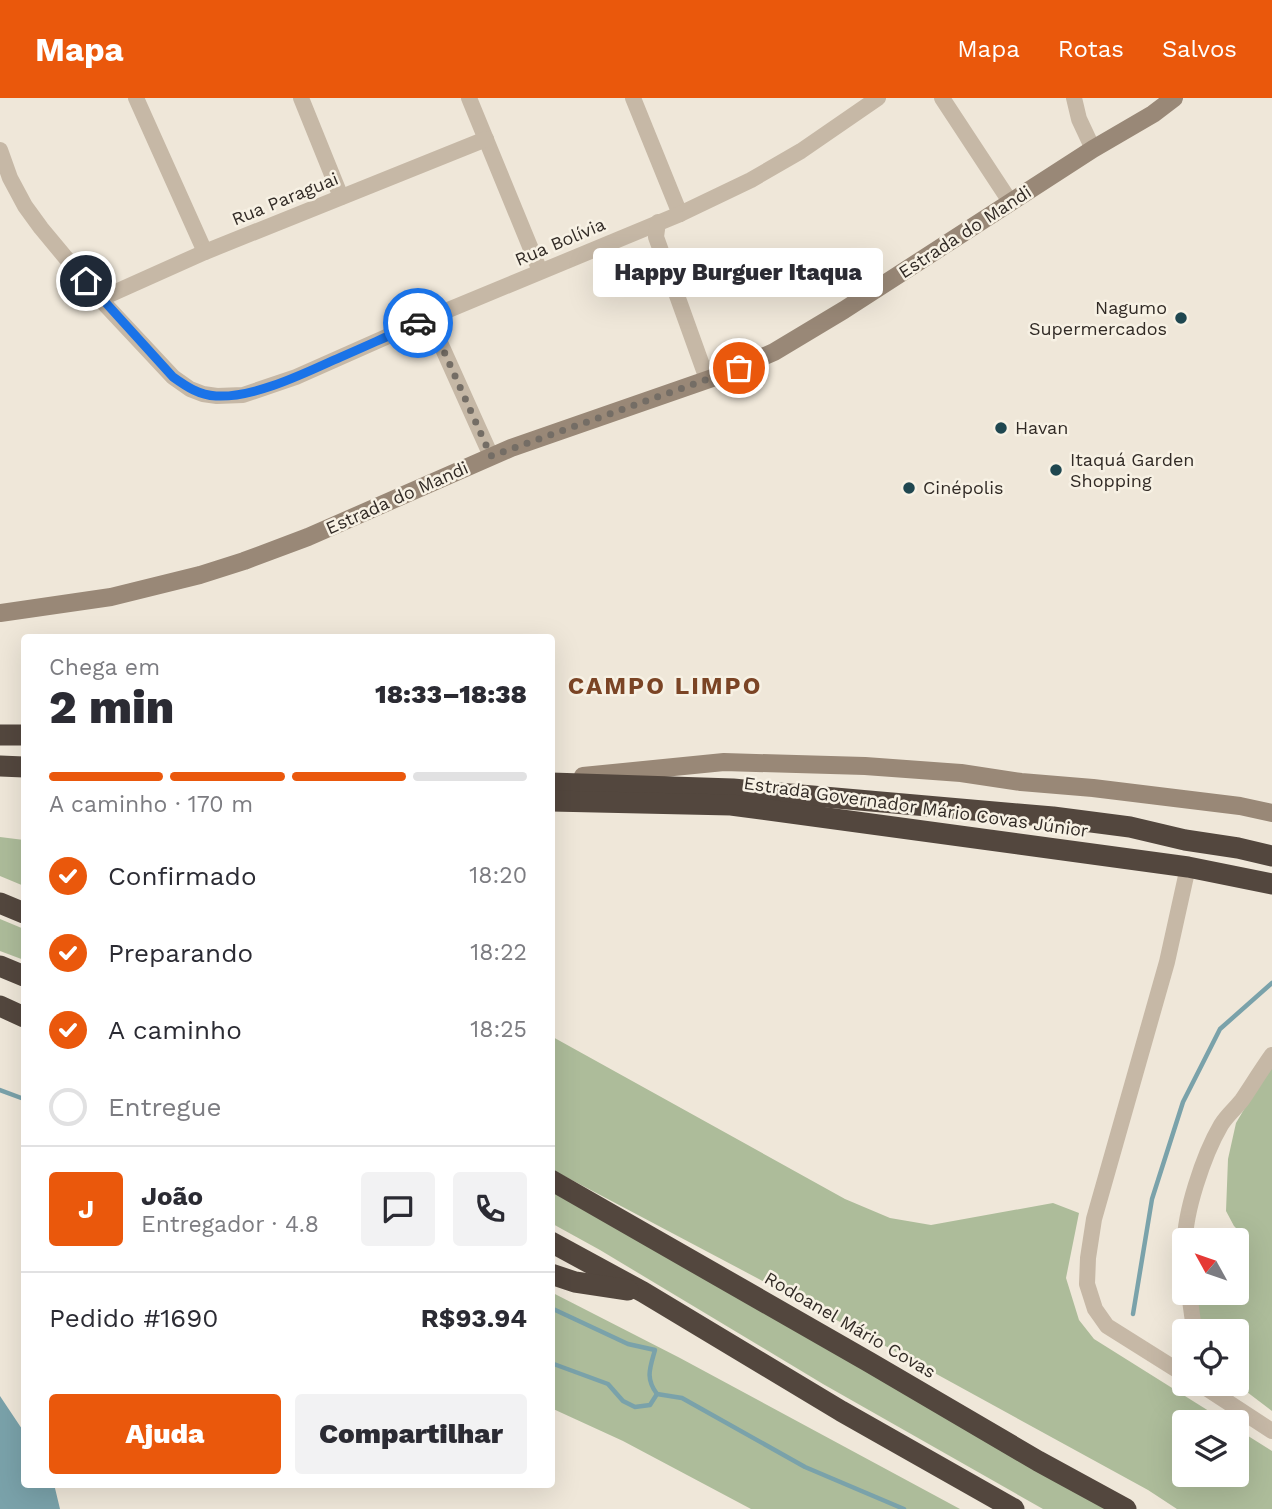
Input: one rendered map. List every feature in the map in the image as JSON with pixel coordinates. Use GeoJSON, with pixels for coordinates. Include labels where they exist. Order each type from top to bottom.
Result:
{"type":"FeatureCollection","features":[{"type":"Feature","properties":{"kind":"highway"},"geometry":{"type":"LineString","coordinates":[[0,735],[21,735]]}},
{"type":"Feature","properties":{"kind":"highway"},"geometry":{"type":"LineString","coordinates":[[0,766],[21,767]]}},
{"type":"Feature","properties":{"kind":"highway","name":"Estrada Governador Mário Covas Júnior"},"geometry":{"type":"LineString","coordinates":[[555,781],[733,789],[1053,817],[1130,827],[1272,856]]}},
{"type":"Feature","properties":{"kind":"highway","name":"Estrada Governador Mário Covas Júnior"},"geometry":{"type":"LineString","coordinates":[[555,801],[730,805],[1188,867],[1272,884]]}},
{"type":"Feature","properties":{"kind":"highway"},"geometry":{"type":"LineString","coordinates":[[0,903],[21,912]]}},
{"type":"Feature","properties":{"kind":"highway"},"geometry":{"type":"LineString","coordinates":[[0,966],[21,975]]}},
{"type":"Feature","properties":{"kind":"highway"},"geometry":{"type":"LineString","coordinates":[[0,1006],[21,1016]]}},
{"type":"Feature","properties":{"kind":"highway","name":"Rodoanel Mário Covas"},"geometry":{"type":"LineString","coordinates":[[555,1182],[1126,1509]]}},
{"type":"Feature","properties":{"kind":"highway"},"geometry":{"type":"LineString","coordinates":[[555,1244],[643,1292],[841,1411],[1014,1509]]}},
{"type":"Feature","properties":{"kind":"highway"},"geometry":{"type":"LineString","coordinates":[[555,1276],[575,1282],[643,1292]]}},
{"type":"Feature","properties":{"kind":"main road","name":"Estrada do Mandi"},"geometry":{"type":"LineString","coordinates":[[0,613],[111,597],[157,587],[244,561],[308,537],[491,456],[721,375],[774,352],[844,310],[1093,149],[1153,114],[1174,98]]}},
{"type":"Feature","properties":{"kind":"main road"},"geometry":{"type":"LineString","coordinates":[[555,781],[724,762],[851,765],[961,773],[1021,782],[1093,788],[1240,806],[1272,813]]}},
{"type":"Feature","properties":{"kind":"street"},"geometry":{"type":"LineString","coordinates":[[136,98],[205,252]]}},
{"type":"Feature","properties":{"kind":"street"},"geometry":{"type":"LineString","coordinates":[[302,98],[341,197]]}},
{"type":"Feature","properties":{"kind":"street"},"geometry":{"type":"LineString","coordinates":[[469,98],[540,271]]}},
{"type":"Feature","properties":{"kind":"street"},"geometry":{"type":"LineString","coordinates":[[633,98],[680,214]]}},
{"type":"Feature","properties":{"kind":"street","name":"Rua Bolívia"},"geometry":{"type":"LineString","coordinates":[[0,150],[10,178],[26,206],[100,299],[173,377],[190,389],[218,396],[243,394],[296,377],[429,318],[680,214],[751,180],[801,151],[878,98]]}},
{"type":"Feature","properties":{"kind":"street"},"geometry":{"type":"LineString","coordinates":[[942,98],[1011,203]]}},
{"type":"Feature","properties":{"kind":"street"},"geometry":{"type":"LineString","coordinates":[[1074,98],[1079,119],[1093,149]]}},
{"type":"Feature","properties":{"kind":"street","name":"Rua Paraguai"},"geometry":{"type":"LineString","coordinates":[[100,299],[205,252],[486,139]]}},
{"type":"Feature","properties":{"kind":"street"},"geometry":{"type":"LineString","coordinates":[[658,222],[656,237],[707,379]]}},
{"type":"Feature","properties":{"kind":"street"},"geometry":{"type":"LineString","coordinates":[[429,318],[491,456]]}},
{"type":"Feature","properties":{"kind":"street"},"geometry":{"type":"LineString","coordinates":[[1172,1367],[1107,1326],[1095,1309],[1087,1284],[1094,1219],[1167,962],[1188,867]]}},
{"type":"Feature","properties":{"kind":"street"},"geometry":{"type":"LineString","coordinates":[[1185,1228],[1203,1167],[1222,1123],[1241,1102],[1272,1055]]}},
{"type":"Feature","properties":{"kind":"street"},"geometry":{"type":"LineString","coordinates":[[1224,1396],[1272,1431]]}},
{"type":"Feature","properties":{"kind":"green space"},"geometry":{"type":"Polygon","coordinates":[[[0,837],[21,840],[21,885],[0,876],[0,837]]]}},
{"type":"Feature","properties":{"kind":"green space"},"geometry":{"type":"Polygon","coordinates":[[[0,919],[21,928],[21,959],[0,951],[0,919]]]}},
{"type":"Feature","properties":{"kind":"green space"},"geometry":{"type":"Polygon","coordinates":[[[555,1038],[845,1199],[890,1218],[931,1225],[1053,1203],[1079,1213],[1066,1278],[1079,1320],[1094,1339],[1172,1388],[1172,1396],[1185,1396],[1207,1410],[1172,1410],[1172,1487],[1249,1487],[1249,1437],[1272,1451],[1272,1509],[1177,1509],[1148,1490],[878,1342],[555,1171],[555,1038]]]}},
{"type":"Feature","properties":{"kind":"green space"},"geometry":{"type":"Polygon","coordinates":[[[1272,1062],[1272,1411],[1249,1394],[1249,1319],[1196,1319],[1194,1312],[1195,1306],[1250,1306],[1250,1228],[1236,1228],[1226,1211],[1228,1159],[1236,1123],[1272,1062]]]}},
{"type":"Feature","properties":{"kind":"green space"},"geometry":{"type":"Polygon","coordinates":[[[555,1190],[1111,1509],[1043,1509],[823,1384],[555,1225],[555,1190]]]}},
{"type":"Feature","properties":{"kind":"green space"},"geometry":{"type":"Polygon","coordinates":[[[555,1294],[680,1358],[960,1509],[751,1509],[623,1441],[555,1410],[555,1294]]]}},
{"type":"Feature","properties":{"kind":"water"},"geometry":{"type":"Polygon","coordinates":[[[0,1396],[21,1428],[21,1488],[55,1488],[60,1509],[0,1509],[0,1396]]]}},
{"type":"Feature","properties":{"kind":"waterway"},"geometry":{"type":"LineString","coordinates":[[1133,1314],[1152,1199],[1183,1102],[1220,1029],[1272,983]]}},
{"type":"Feature","properties":{"kind":"waterway"},"geometry":{"type":"LineString","coordinates":[[0,1090],[21,1098]]}},
{"type":"Feature","properties":{"kind":"waterway"},"geometry":{"type":"LineString","coordinates":[[555,1310],[628,1344],[655,1350],[650,1378],[657,1394]]}},
{"type":"Feature","properties":{"kind":"waterway"},"geometry":{"type":"LineString","coordinates":[[555,1364],[608,1384],[623,1401],[635,1407],[650,1405],[657,1394],[682,1398],[805,1467],[904,1509]]}},
{"type":"Feature","properties":{"kind":"way so far"},"geometry":{"type":"LineString","coordinates":[[418,323],[429,318],[491,456],[739,368]]}},
{"type":"Feature","properties":{"kind":"place","name":"Nagumo Supermercados"},"geometry":{"type":"Point","coordinates":[1181,318]}},
{"type":"Feature","properties":{"kind":"place","name":"Happy Burguer Itaqua"},"geometry":{"type":"Point","coordinates":[739,368]}},
{"type":"Feature","properties":{"kind":"place","name":"Havan"},"geometry":{"type":"Point","coordinates":[1001,428]}},
{"type":"Feature","properties":{"kind":"place","name":"Itaquá Garden Shopping"},"geometry":{"type":"Point","coordinates":[1056,470]}},
{"type":"Feature","properties":{"kind":"place","name":"Cinépolis"},"geometry":{"type":"Point","coordinates":[909,488]}},
{"type":"Feature","properties":{"kind":"district","name":"CAMPO LIMPO"},"geometry":{"type":"Point","coordinates":[665,686]}},
{"type":"Feature","properties":{"kind":"route"},"geometry":{"type":"LineString","coordinates":[[86,281],[173,377],[190,389],[218,396],[243,394],[296,377],[418,323]]}}]}
